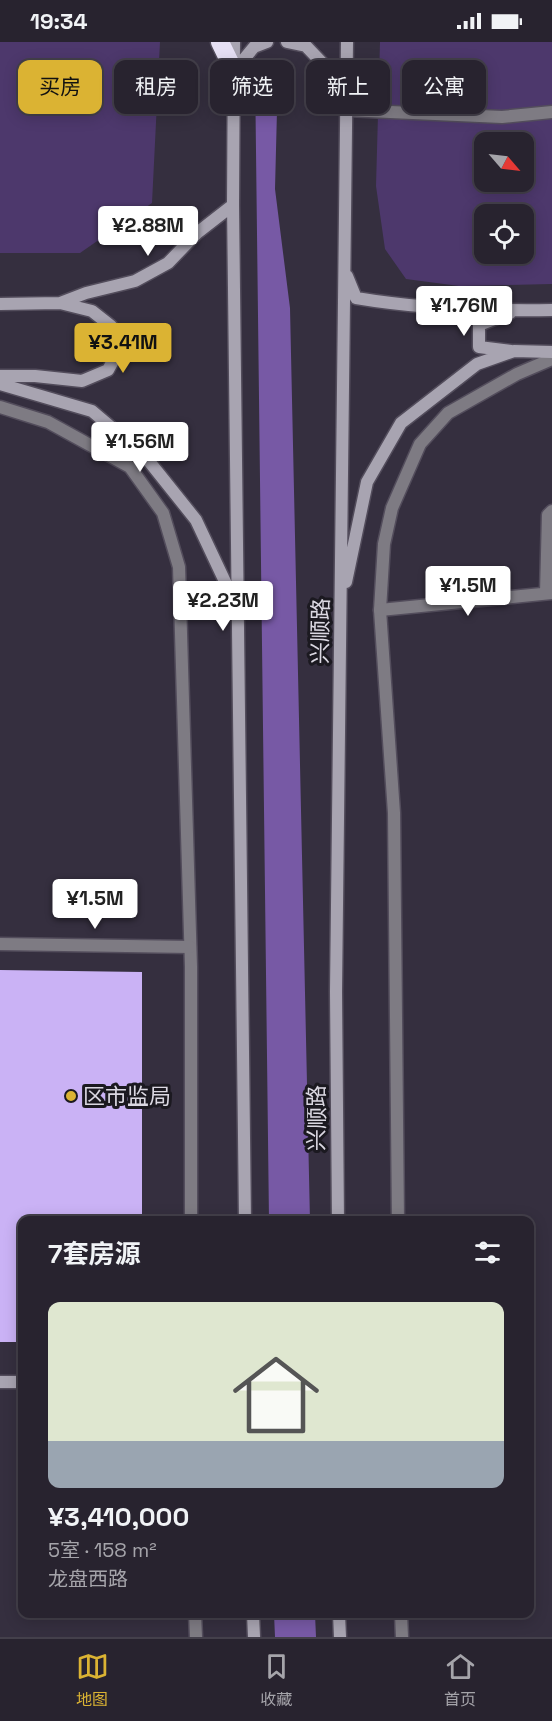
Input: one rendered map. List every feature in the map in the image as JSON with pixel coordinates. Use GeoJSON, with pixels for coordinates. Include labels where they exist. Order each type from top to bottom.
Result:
{"type":"FeatureCollection","features":[{"type":"Feature","properties":{"kind":"highway"},"geometry":{"type":"LineString","coordinates":[[220,42],[229,60]]}},
{"type":"Feature","properties":{"kind":"main road"},"geometry":{"type":"LineString","coordinates":[[234,42],[234,60]]}},
{"type":"Feature","properties":{"kind":"main road"},"geometry":{"type":"LineString","coordinates":[[243,60],[254,47],[267,42]]}},
{"type":"Feature","properties":{"kind":"main road"},"geometry":{"type":"LineString","coordinates":[[287,42],[306,46],[319,60]]}},
{"type":"Feature","properties":{"kind":"main road","name":"兴顺路"},"geometry":{"type":"LineString","coordinates":[[347,42],[347,60]]}},
{"type":"Feature","properties":{"kind":"main road"},"geometry":{"type":"LineString","coordinates":[[234,114],[245,1216]]}},
{"type":"Feature","properties":{"kind":"main road","name":"兴顺路"},"geometry":{"type":"LineString","coordinates":[[338,1216],[336,992],[346,114]]}},
{"type":"Feature","properties":{"kind":"main road"},"geometry":{"type":"LineString","coordinates":[[60,303],[86,293],[135,281],[168,263],[196,232],[233,205]]}},
{"type":"Feature","properties":{"kind":"main road"},"geometry":{"type":"LineString","coordinates":[[344,270],[357,298],[398,305],[514,311],[552,310]]}},
{"type":"Feature","properties":{"kind":"main road"},"geometry":{"type":"LineString","coordinates":[[0,304],[60,303],[92,311],[111,326],[119,350],[108,370],[82,381],[35,376],[0,376]]}},
{"type":"Feature","properties":{"kind":"main road"},"geometry":{"type":"LineString","coordinates":[[514,311],[479,325],[479,347],[552,352]]}},
{"type":"Feature","properties":{"kind":"main road"},"geometry":{"type":"LineString","coordinates":[[341,610],[367,482],[401,423],[477,364],[513,351]]}},
{"type":"Feature","properties":{"kind":"main road"},"geometry":{"type":"LineString","coordinates":[[0,384],[92,411],[144,455],[196,520],[238,609]]}},
{"type":"Feature","properties":{"kind":"main road"},"geometry":{"type":"LineString","coordinates":[[0,1382],[18,1382]]}},
{"type":"Feature","properties":{"kind":"main road"},"geometry":{"type":"LineString","coordinates":[[254,1618],[254,1637]]}},
{"type":"Feature","properties":{"kind":"main road"},"geometry":{"type":"LineString","coordinates":[[339,1618],[339,1637]]}},
{"type":"Feature","properties":{"kind":"street"},"geometry":{"type":"LineString","coordinates":[[390,112],[502,117],[552,112]]}},
{"type":"Feature","properties":{"kind":"street"},"geometry":{"type":"LineString","coordinates":[[398,1216],[394,813],[380,610],[384,544],[392,508],[420,444],[448,413],[517,374],[552,359]]}},
{"type":"Feature","properties":{"kind":"street"},"geometry":{"type":"LineString","coordinates":[[0,407],[48,422],[130,467],[163,513],[179,567],[190,947],[190,1216]]}},
{"type":"Feature","properties":{"kind":"street"},"geometry":{"type":"LineString","coordinates":[[380,610],[549,593],[548,515],[552,511]]}},
{"type":"Feature","properties":{"kind":"street"},"geometry":{"type":"LineString","coordinates":[[0,944],[190,947]]}},
{"type":"Feature","properties":{"kind":"street"},"geometry":{"type":"LineString","coordinates":[[195,1618],[195,1637]]}},
{"type":"Feature","properties":{"kind":"street"},"geometry":{"type":"LineString","coordinates":[[401,1618],[402,1637]]}},
{"type":"Feature","properties":{"kind":"shaded area"},"geometry":{"type":"Polygon","coordinates":[[[0,42],[160,42],[159,60],[114,60],[114,114],[156,114],[152,203],[80,253],[0,253],[0,42]]]}},
{"type":"Feature","properties":{"kind":"shaded area"},"geometry":{"type":"Polygon","coordinates":[[[380,42],[552,42],[552,284],[459,286],[406,279],[385,249],[376,186],[378,114],[390,114],[390,60],[380,60],[380,42]]]}},
{"type":"Feature","properties":{"kind":"shaded area"},"geometry":{"type":"Polygon","coordinates":[[[256,114],[277,114],[275,189],[290,308],[310,1216],[269,1216],[256,114]]]}},
{"type":"Feature","properties":{"kind":"shaded area"},"geometry":{"type":"Polygon","coordinates":[[[274,1618],[315,1618],[316,1637],[275,1637],[274,1618]]]}},
{"type":"Feature","properties":{"kind":"building","name":"区市监局"},"geometry":{"type":"Polygon","coordinates":[[[0,970],[142,972],[142,1216],[18,1216],[18,1342],[0,1342],[0,970]]]}},
{"type":"Feature","properties":{"kind":"place","name":"区市监局"},"geometry":{"type":"Point","coordinates":[71,1096]}}]}
